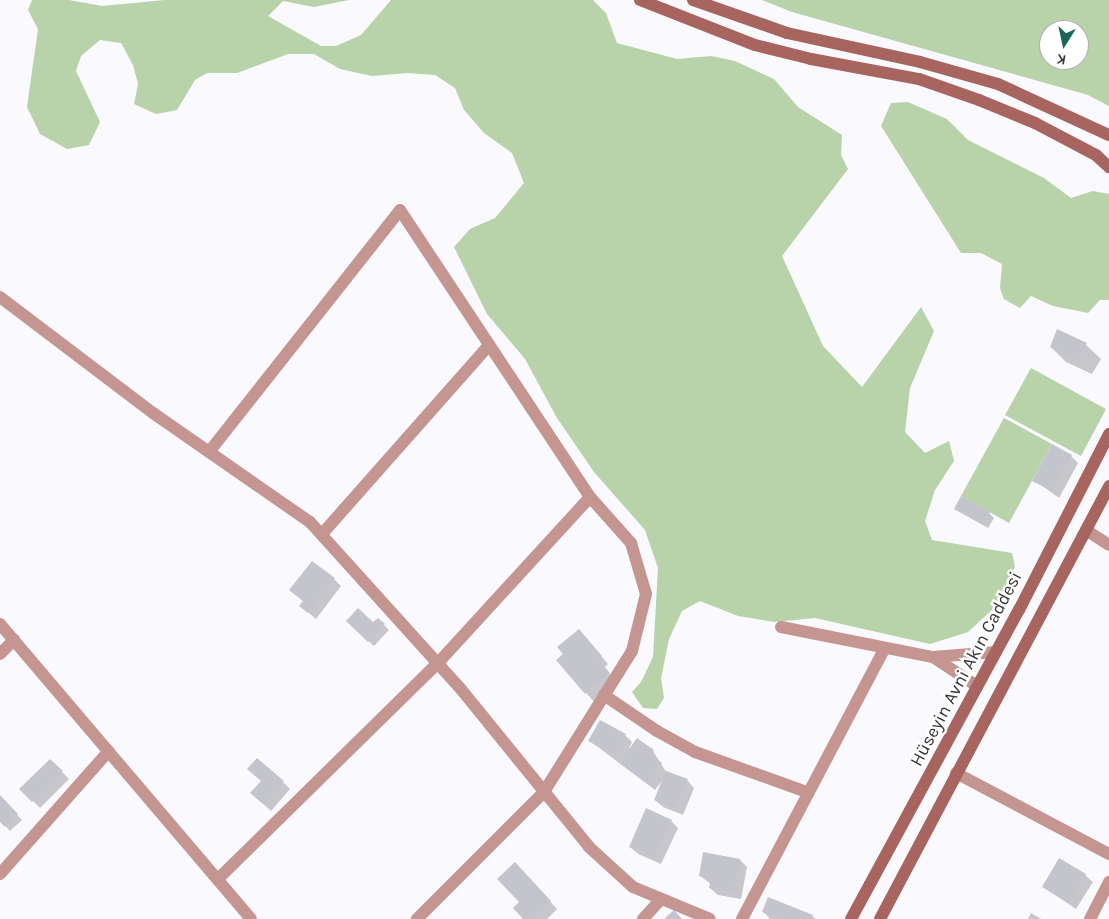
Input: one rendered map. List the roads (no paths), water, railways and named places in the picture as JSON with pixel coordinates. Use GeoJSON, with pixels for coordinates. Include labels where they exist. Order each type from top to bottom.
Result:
{"type":"FeatureCollection","features":[{"type":"Feature","properties":{"kind":"main road"},"geometry":{"type":"LineString","coordinates":[[640,0],[754,45],[810,59],[919,79],[979,100],[1087,150],[1109,167]]}},
{"type":"Feature","properties":{"kind":"main road"},"geometry":{"type":"LineString","coordinates":[[693,0],[788,33],[998,84],[1109,135]]}},
{"type":"Feature","properties":{"kind":"main road","name":"Hüseyin Avni Akın Caddesi"},"geometry":{"type":"LineString","coordinates":[[851,919],[996,652],[1109,434]]}},
{"type":"Feature","properties":{"kind":"main road"},"geometry":{"type":"LineString","coordinates":[[880,919],[1109,486]]}},
{"type":"Feature","properties":{"kind":"street"},"geometry":{"type":"LineString","coordinates":[[209,452],[400,210],[590,497],[631,543],[646,594],[632,651],[544,792],[417,919]]}},
{"type":"Feature","properties":{"kind":"street"},"geometry":{"type":"LineString","coordinates":[[0,297],[209,452],[310,522],[438,663],[589,847],[633,887],[710,919]]}},
{"type":"Feature","properties":{"kind":"street"},"geometry":{"type":"LineString","coordinates":[[322,534],[489,345]]}},
{"type":"Feature","properties":{"kind":"street"},"geometry":{"type":"LineString","coordinates":[[218,879],[438,663],[590,497]]}},
{"type":"Feature","properties":{"kind":"street"},"geometry":{"type":"LineString","coordinates":[[1086,530],[1109,545]]}},
{"type":"Feature","properties":{"kind":"street"},"geometry":{"type":"LineString","coordinates":[[0,624],[251,919]]}},
{"type":"Feature","properties":{"kind":"street"},"geometry":{"type":"LineString","coordinates":[[781,627],[933,657],[996,652]]}},
{"type":"Feature","properties":{"kind":"street"},"geometry":{"type":"LineString","coordinates":[[0,654],[14,640]]}},
{"type":"Feature","properties":{"kind":"street"},"geometry":{"type":"LineString","coordinates":[[742,919],[807,792],[886,648]]}},
{"type":"Feature","properties":{"kind":"street"},"geometry":{"type":"LineString","coordinates":[[933,657],[977,686]]}},
{"type":"Feature","properties":{"kind":"street"},"geometry":{"type":"LineString","coordinates":[[604,695],[656,731],[695,752],[807,792]]}},
{"type":"Feature","properties":{"kind":"street"},"geometry":{"type":"LineString","coordinates":[[0,874],[109,751]]}},
{"type":"Feature","properties":{"kind":"street"},"geometry":{"type":"LineString","coordinates":[[956,773],[1109,854]]}},
{"type":"Feature","properties":{"kind":"street"},"geometry":{"type":"LineString","coordinates":[[1090,919],[1109,882]]}},
{"type":"Feature","properties":{"kind":"street"},"geometry":{"type":"LineString","coordinates":[[642,919],[661,899]]}}]}
